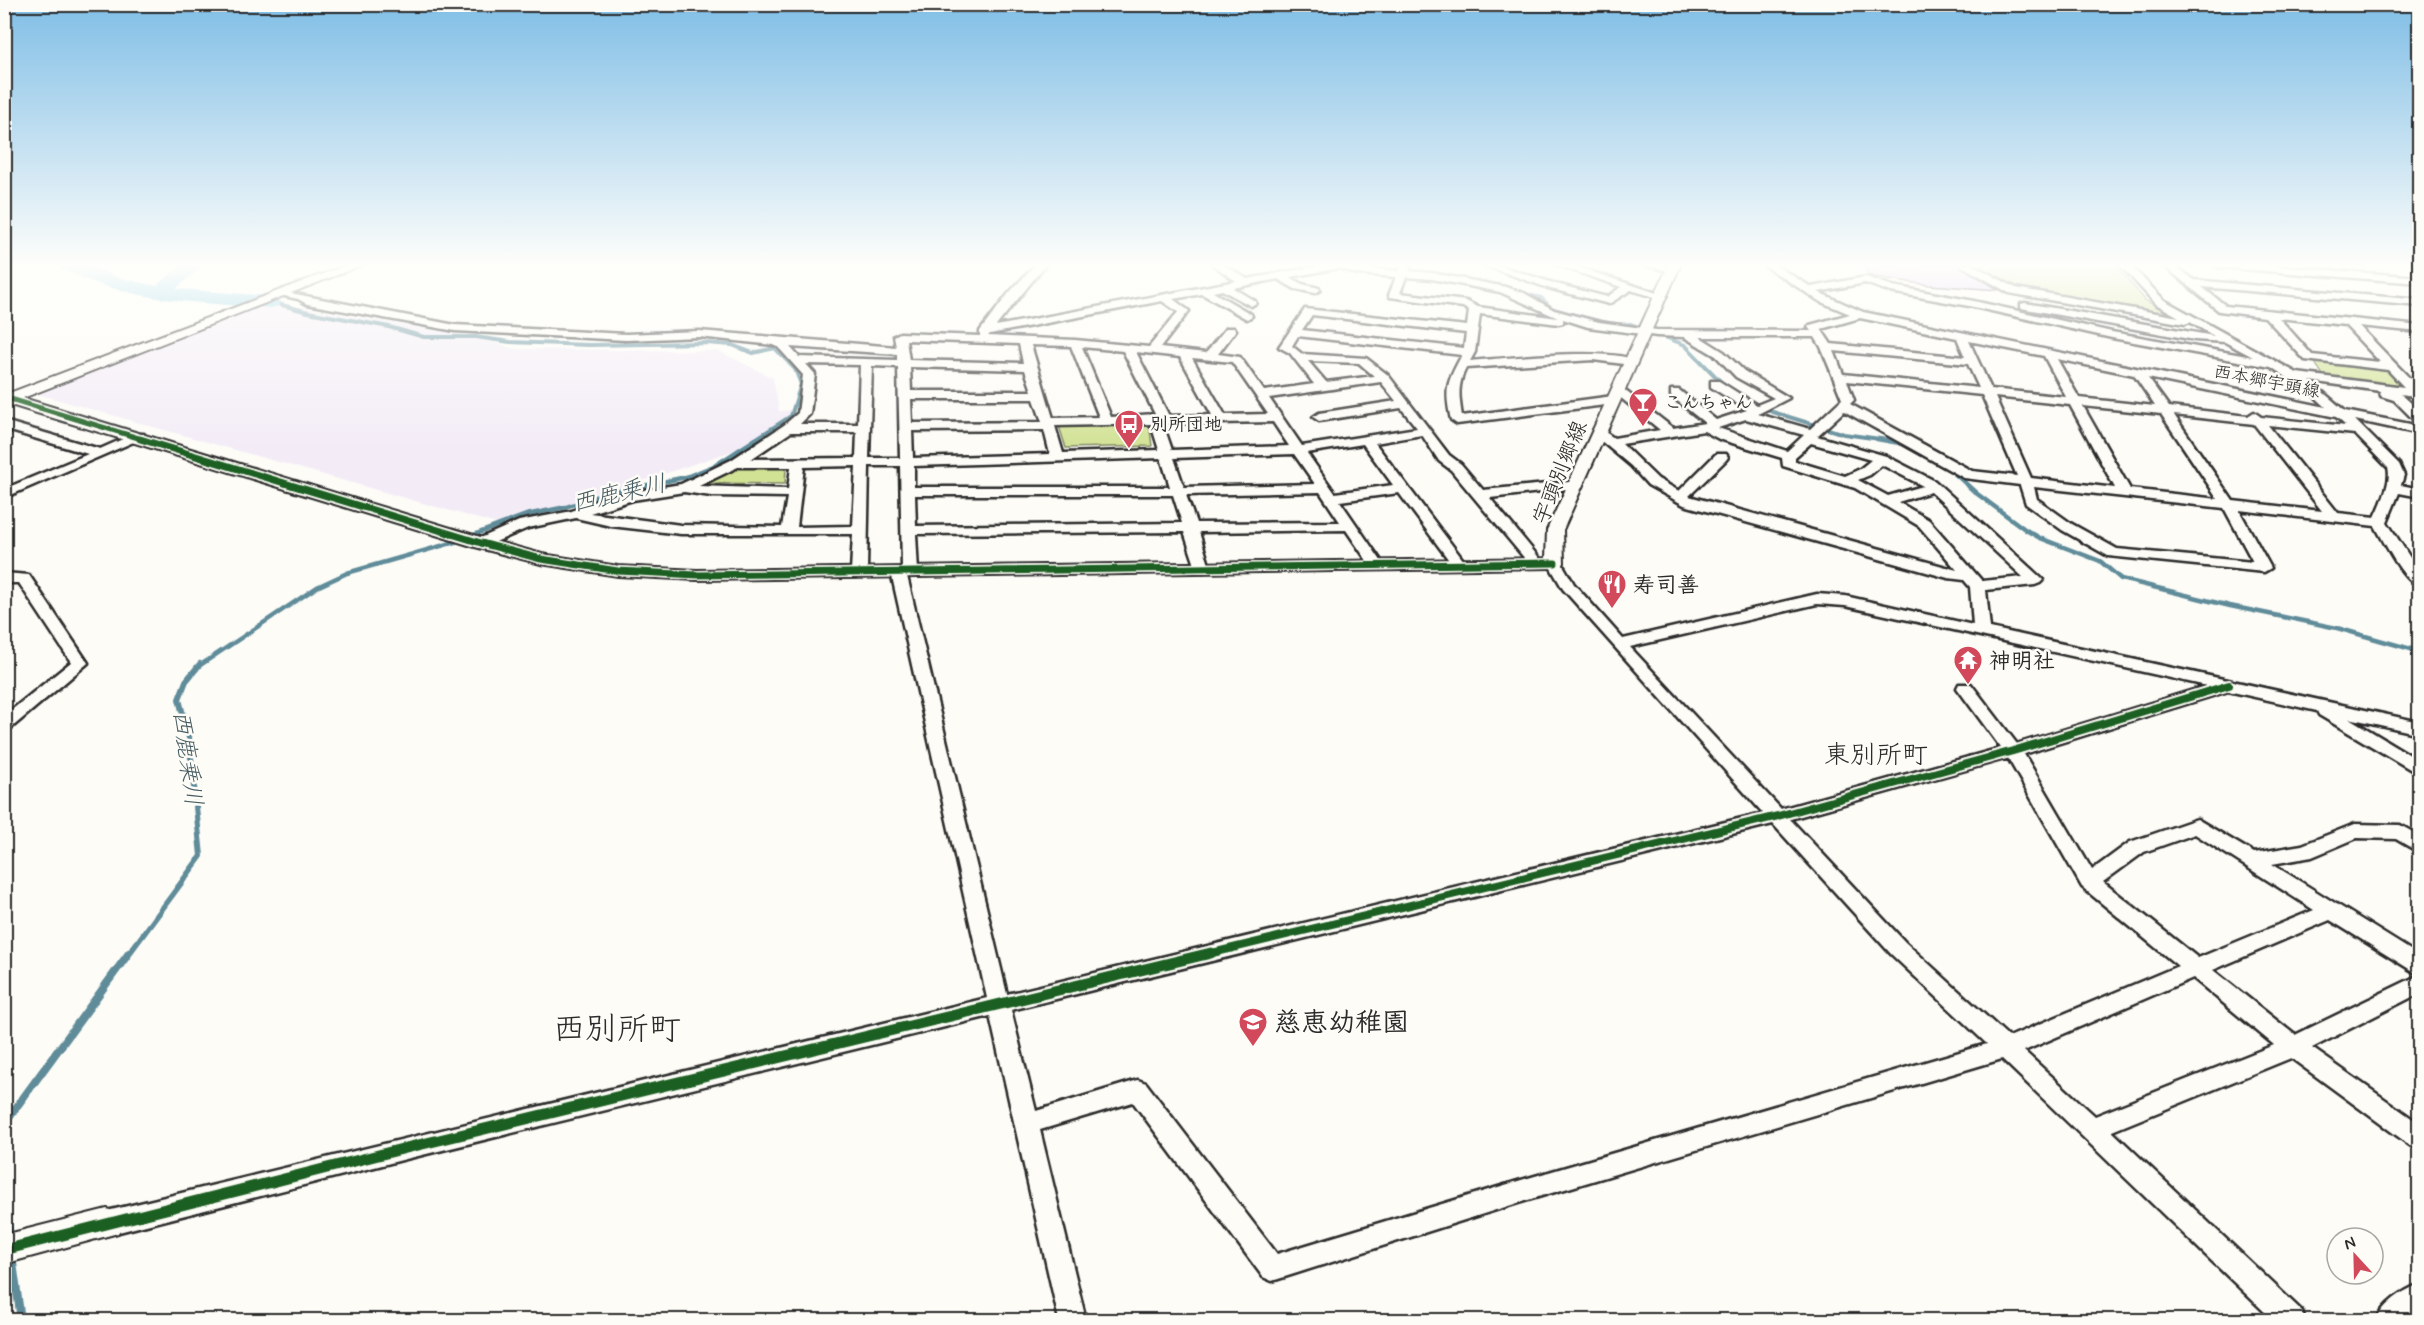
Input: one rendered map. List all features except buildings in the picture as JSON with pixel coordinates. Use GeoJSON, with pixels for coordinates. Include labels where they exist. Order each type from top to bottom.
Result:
{"type":"FeatureCollection","features":[{"type":"Feature","properties":{"kind":"street"},"geometry":{"type":"LineString","coordinates":[[6,398],[196,326]]}},
{"type":"Feature","properties":{"kind":"street"},"geometry":{"type":"LineString","coordinates":[[443,326],[626,337],[699,334],[903,358],[1030,367]]}},
{"type":"Feature","properties":{"kind":"street"},"geometry":{"type":"LineString","coordinates":[[983,336],[990,326]]}},
{"type":"Feature","properties":{"kind":"street"},"geometry":{"type":"LineString","coordinates":[[983,336],[1030,326]]}},
{"type":"Feature","properties":{"kind":"street"},"geometry":{"type":"LineString","coordinates":[[1153,350],[1172,326]]}},
{"type":"Feature","properties":{"kind":"street"},"geometry":{"type":"LineString","coordinates":[[1298,326],[1285,347],[1300,357],[1323,387]]}},
{"type":"Feature","properties":{"kind":"street"},"geometry":{"type":"LineString","coordinates":[[1439,326],[1473,330]]}},
{"type":"Feature","properties":{"kind":"street"},"geometry":{"type":"LineString","coordinates":[[1473,326],[1469,352],[1456,376],[1452,396],[1457,420],[1616,395],[1672,434]]}},
{"type":"Feature","properties":{"kind":"street"},"geometry":{"type":"LineString","coordinates":[[1597,326],[1643,332],[1688,334],[1818,334]]}},
{"type":"Feature","properties":{"kind":"street","name":"宇頭別郷線"},"geometry":{"type":"LineString","coordinates":[[1555,563],[1555,530],[1575,484],[1606,437],[1616,395],[1646,326]]}},
{"type":"Feature","properties":{"kind":"street"},"geometry":{"type":"LineString","coordinates":[[1818,326],[1814,327],[1827,347],[1841,377],[1848,400],[1789,456],[1788,464],[1860,485],[1889,500],[1924,523],[1974,580],[1983,631]]}},
{"type":"Feature","properties":{"kind":"street","name":"西本郷宇頭線"},"geometry":{"type":"LineString","coordinates":[[1874,326],[1887,336],[1962,337],[2420,430]]}},
{"type":"Feature","properties":{"kind":"street"},"geometry":{"type":"LineString","coordinates":[[2077,326],[2112,335],[2275,364]]}},
{"type":"Feature","properties":{"kind":"street"},"geometry":{"type":"LineString","coordinates":[[2124,326],[2233,341]]}},
{"type":"Feature","properties":{"kind":"street"},"geometry":{"type":"LineString","coordinates":[[2203,326],[2275,364],[2314,388],[2394,467],[2397,475],[2389,504],[2380,522]]}},
{"type":"Feature","properties":{"kind":"street"},"geometry":{"type":"LineString","coordinates":[[2280,326],[2309,358],[2394,367]]}},
{"type":"Feature","properties":{"kind":"street"},"geometry":{"type":"LineString","coordinates":[[2353,326],[2394,367],[2418,396]]}},
{"type":"Feature","properties":{"kind":"street"},"geometry":{"type":"LineString","coordinates":[[2388,326],[2420,329]]}},
{"type":"Feature","properties":{"kind":"street"},"geometry":{"type":"LineString","coordinates":[[1209,357],[1230,330]]}},
{"type":"Feature","properties":{"kind":"street"},"geometry":{"type":"LineString","coordinates":[[1294,332],[1469,352]]}},
{"type":"Feature","properties":{"kind":"street"},"geometry":{"type":"LineString","coordinates":[[1606,437],[1672,434],[1711,426],[1751,413],[1783,398],[1740,374],[1720,354],[1688,334]]}},
{"type":"Feature","properties":{"kind":"street"},"geometry":{"type":"LineString","coordinates":[[1072,1320],[999,1004],[904,572],[909,530],[905,395],[900,336],[983,336],[1024,341],[1127,347],[1236,359],[1377,565]]}},
{"type":"Feature","properties":{"kind":"street"},"geometry":{"type":"LineString","coordinates":[[1827,347],[1887,336],[1972,361]]}},
{"type":"Feature","properties":{"kind":"street"},"geometry":{"type":"LineString","coordinates":[[1962,337],[2026,481],[2031,501],[2067,527],[2113,553],[2264,568],[2229,505],[2139,373]]}},
{"type":"Feature","properties":{"kind":"street"},"geometry":{"type":"LineString","coordinates":[[1024,341],[1057,457]]}},
{"type":"Feature","properties":{"kind":"street"},"geometry":{"type":"LineString","coordinates":[[481,543],[524,524],[576,514],[594,506],[632,496],[684,488],[736,463],[788,428],[804,414],[809,374],[782,345],[774,342]]}},
{"type":"Feature","properties":{"kind":"street"},"geometry":{"type":"LineString","coordinates":[[1075,343],[1106,420]]}},
{"type":"Feature","properties":{"kind":"street"},"geometry":{"type":"LineString","coordinates":[[1127,347],[1159,418],[1166,454],[1203,568]]}},
{"type":"Feature","properties":{"kind":"street"},"geometry":{"type":"LineString","coordinates":[[1184,354],[1221,418]]}},
{"type":"Feature","properties":{"kind":"street"},"geometry":{"type":"LineString","coordinates":[[2049,355],[2125,493]]}},
{"type":"Feature","properties":{"kind":"street"},"geometry":{"type":"LineString","coordinates":[[1300,357],[1362,360],[1384,378],[1444,458],[1456,467],[1536,563]]}},
{"type":"Feature","properties":{"kind":"street"},"geometry":{"type":"LineString","coordinates":[[1463,365],[1593,357],[1631,362]]}},
{"type":"Feature","properties":{"kind":"street"},"geometry":{"type":"LineString","coordinates":[[797,360],[866,364],[903,358]]}},
{"type":"Feature","properties":{"kind":"street"},"geometry":{"type":"LineString","coordinates":[[859,572],[866,364]]}},
{"type":"Feature","properties":{"kind":"street"},"geometry":{"type":"LineString","coordinates":[[2289,374],[2359,384],[2418,396]]}},
{"type":"Feature","properties":{"kind":"street"},"geometry":{"type":"LineString","coordinates":[[1841,377],[2359,430]]}},
{"type":"Feature","properties":{"kind":"street"},"geometry":{"type":"LineString","coordinates":[[1261,395],[1384,378]]}},
{"type":"Feature","properties":{"kind":"street"},"geometry":{"type":"LineString","coordinates":[[1606,437],[1636,462],[1653,482],[1689,502],[1974,580],[2035,580],[1934,487],[1881,459],[1751,413],[1715,384]]}},
{"type":"Feature","properties":{"kind":"street"},"geometry":{"type":"LineString","coordinates":[[2359,384],[2398,397],[2418,396]]}},
{"type":"Feature","properties":{"kind":"street"},"geometry":{"type":"LineString","coordinates":[[1675,393],[1724,436],[1789,456]]}},
{"type":"Feature","properties":{"kind":"street"},"geometry":{"type":"LineString","coordinates":[[2238,393],[2334,517]]}},
{"type":"Feature","properties":{"kind":"street"},"geometry":{"type":"LineString","coordinates":[[905,395],[1039,395]]}},
{"type":"Feature","properties":{"kind":"street"},"geometry":{"type":"LineString","coordinates":[[2398,397],[2420,419]]}},
{"type":"Feature","properties":{"kind":"street"},"geometry":{"type":"LineString","coordinates":[[6,398],[481,543],[568,564],[618,571],[697,575],[1555,563],[1568,586],[1620,645],[1898,948],[2092,1128],[2292,1320]]}},
{"type":"Feature","properties":{"kind":"street"},"geometry":{"type":"LineString","coordinates":[[1319,417],[1404,404]]}},
{"type":"Feature","properties":{"kind":"street"},"geometry":{"type":"LineString","coordinates":[[1844,406],[1969,475],[2380,522]]}},
{"type":"Feature","properties":{"kind":"street"},"geometry":{"type":"LineString","coordinates":[[906,427],[1049,424],[1159,418],[1277,418]]}},
{"type":"Feature","properties":{"kind":"street"},"geometry":{"type":"LineString","coordinates":[[4,425],[100,453]]}},
{"type":"Feature","properties":{"kind":"street"},"geometry":{"type":"LineString","coordinates":[[788,428],[863,428]]}},
{"type":"Feature","properties":{"kind":"street"},"geometry":{"type":"LineString","coordinates":[[736,463],[907,462],[1298,450],[1426,431]]}},
{"type":"Feature","properties":{"kind":"street"},"geometry":{"type":"LineString","coordinates":[[4,494],[139,437]]}},
{"type":"Feature","properties":{"kind":"street"},"geometry":{"type":"LineString","coordinates":[[1366,440],[1460,564]]}},
{"type":"Feature","properties":{"kind":"street"},"geometry":{"type":"LineString","coordinates":[[1681,498],[1721,457]]}},
{"type":"Feature","properties":{"kind":"street"},"geometry":{"type":"LineString","coordinates":[[1845,481],[1865,472],[1881,459]]}},
{"type":"Feature","properties":{"kind":"street"},"geometry":{"type":"LineString","coordinates":[[789,531],[798,464]]}},
{"type":"Feature","properties":{"kind":"street"},"geometry":{"type":"LineString","coordinates":[[4,480],[23,486]]}},
{"type":"Feature","properties":{"kind":"street"},"geometry":{"type":"LineString","coordinates":[[1480,495],[1575,484]]}},
{"type":"Feature","properties":{"kind":"street"},"geometry":{"type":"LineString","coordinates":[[1889,500],[1934,487]]}},
{"type":"Feature","properties":{"kind":"street"},"geometry":{"type":"LineString","coordinates":[[684,488],[711,492],[793,493]]}},
{"type":"Feature","properties":{"kind":"street"},"geometry":{"type":"LineString","coordinates":[[908,491],[1179,490],[1328,493],[1402,488]]}},
{"type":"Feature","properties":{"kind":"street"},"geometry":{"type":"LineString","coordinates":[[2392,489],[2420,493]]}},
{"type":"Feature","properties":{"kind":"street"},"geometry":{"type":"LineString","coordinates":[[576,514],[617,524],[677,530],[732,533],[860,530]]}},
{"type":"Feature","properties":{"kind":"street"},"geometry":{"type":"LineString","coordinates":[[2380,522],[2411,573],[2420,582]]}},
{"type":"Feature","properties":{"kind":"street"},"geometry":{"type":"LineString","coordinates":[[909,530],[1350,526]]}},
{"type":"Feature","properties":{"kind":"street"},"geometry":{"type":"LineString","coordinates":[[4,578],[24,578],[80,663],[4,725]]}},
{"type":"Feature","properties":{"kind":"street"},"geometry":{"type":"LineString","coordinates":[[1620,645],[1817,599],[1845,601],[2420,729]]}},
{"type":"Feature","properties":{"kind":"street"},"geometry":{"type":"LineString","coordinates":[[14,1248],[406,1148],[1778,816],[2013,751],[2229,685]]}},
{"type":"Feature","properties":{"kind":"street"},"geometry":{"type":"LineString","coordinates":[[1965,688],[2013,751],[2089,882],[2293,1047],[2420,1138]]}},
{"type":"Feature","properties":{"kind":"street"},"geometry":{"type":"LineString","coordinates":[[2314,704],[2420,770]]}},
{"type":"Feature","properties":{"kind":"street"},"geometry":{"type":"LineString","coordinates":[[2089,882],[2138,847],[2197,826],[2420,967]]}},
{"type":"Feature","properties":{"kind":"street"},"geometry":{"type":"LineString","coordinates":[[2253,860],[2305,852],[2355,831],[2400,832],[2420,846]]}},
{"type":"Feature","properties":{"kind":"street"},"geometry":{"type":"LineString","coordinates":[[1027,1124],[1138,1090],[1272,1268],[2007,1048],[2331,911]]}},
{"type":"Feature","properties":{"kind":"street"},"geometry":{"type":"LineString","coordinates":[[2092,1128],[2293,1047],[2420,982]]}},
{"type":"Feature","properties":{"kind":"street"},"geometry":{"type":"LineString","coordinates":[[2390,1320],[2420,1297]]}},
{"type":"Feature","properties":{"kind":"shaded area"},"geometry":{"type":"Polygon","coordinates":[[[209,326],[411,326],[482,338],[514,349],[718,351],[773,378],[779,411],[793,410],[791,416],[747,446],[581,502],[500,525],[34,393],[209,326]]]}},
{"type":"Feature","properties":{"kind":"green space"},"geometry":{"type":"Polygon","coordinates":[[[2314,361],[2387,370],[2403,387],[2324,377],[2314,361]]]}},
{"type":"Feature","properties":{"kind":"green space"},"geometry":{"type":"Polygon","coordinates":[[[1149,423],[1152,446],[1066,448],[1059,426],[1149,423]]]}},
{"type":"Feature","properties":{"kind":"green space"},"geometry":{"type":"Polygon","coordinates":[[[733,466],[786,467],[785,484],[702,483],[733,466]]]}},
{"type":"Feature","properties":{"kind":"waterway","name":"西鹿乗川"},"geometry":{"type":"LineString","coordinates":[[383,326],[424,337],[476,337],[510,342],[589,345],[706,343],[732,345],[753,353],[775,348],[795,369],[801,384],[791,416],[754,440]]}},
{"type":"Feature","properties":{"kind":"waterway"},"geometry":{"type":"LineString","coordinates":[[1636,326],[1646,330]]}},
{"type":"Feature","properties":{"kind":"waterway"},"geometry":{"type":"LineString","coordinates":[[1657,334],[1685,345],[1722,383]]}},
{"type":"Feature","properties":{"kind":"waterway"},"geometry":{"type":"LineString","coordinates":[[1760,408],[1844,434],[1887,440]]}},
{"type":"Feature","properties":{"kind":"waterway","name":"西鹿乗川"},"geometry":{"type":"LineString","coordinates":[[199,666],[317,587],[347,573],[455,542],[526,515],[566,507],[600,495],[686,477],[716,465],[756,439]]}},
{"type":"Feature","properties":{"kind":"waterway"},"geometry":{"type":"LineString","coordinates":[[1877,439],[1905,444]]}},
{"type":"Feature","properties":{"kind":"waterway"},"geometry":{"type":"LineString","coordinates":[[1936,462],[1952,471],[1976,493],[2026,530],[2040,538],[2100,561],[2121,579],[2230,606],[2337,628],[2411,649],[2420,654]]}},
{"type":"Feature","properties":{"kind":"waterway","name":"西鹿乗川"},"geometry":{"type":"LineString","coordinates":[[128,955],[201,856],[189,738],[179,699],[186,681],[200,664]]}},
{"type":"Feature","properties":{"kind":"waterway","name":"西鹿乗川"},"geometry":{"type":"LineString","coordinates":[[4,1124],[129,953]]}},
{"type":"Feature","properties":{"kind":"waterway","name":"西鹿乗川"},"geometry":{"type":"LineString","coordinates":[[4,1198],[10,1241]]}},
{"type":"Feature","properties":{"kind":"waterway","name":"西鹿乗川"},"geometry":{"type":"LineString","coordinates":[[12,1256],[21,1320]]}},
{"type":"Feature","properties":{"kind":"cycle path"},"geometry":{"type":"LineString","coordinates":[[4,397],[481,543],[541,559],[618,571],[697,575],[1555,563]]}},
{"type":"Feature","properties":{"kind":"cycle path"},"geometry":{"type":"LineString","coordinates":[[4,1250],[406,1148],[1778,816],[2013,751],[2229,685]]}},
{"type":"Feature","properties":{"kind":"place","name":"こんちゃん"},"geometry":{"type":"Point","coordinates":[1643,428]}},
{"type":"Feature","properties":{"kind":"place","name":"別所団地"},"geometry":{"type":"Point","coordinates":[1129,450]}},
{"type":"Feature","properties":{"kind":"place","name":"寿司善"},"geometry":{"type":"Point","coordinates":[1612,610]}},
{"type":"Feature","properties":{"kind":"place","name":"神明社"},"geometry":{"type":"Point","coordinates":[1968,686]}},
{"type":"Feature","properties":{"kind":"place","name":"慈恵幼稚園"},"geometry":{"type":"Point","coordinates":[1253,1048]}},
{"type":"Feature","properties":{"kind":"district","name":"東別所町"},"geometry":{"type":"Point","coordinates":[1876,754]}},
{"type":"Feature","properties":{"kind":"district","name":"西別所町"},"geometry":{"type":"Point","coordinates":[617,1028]}}]}
